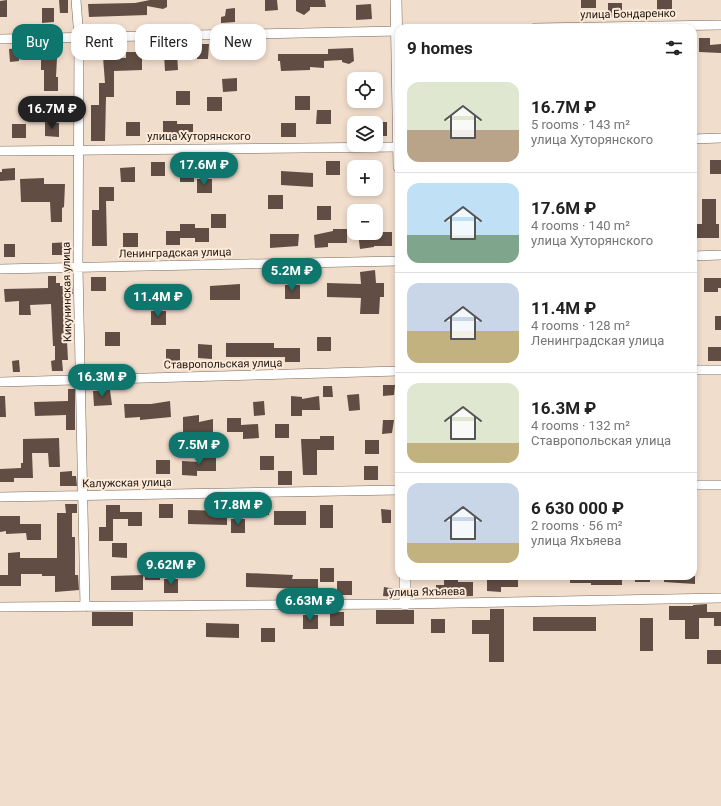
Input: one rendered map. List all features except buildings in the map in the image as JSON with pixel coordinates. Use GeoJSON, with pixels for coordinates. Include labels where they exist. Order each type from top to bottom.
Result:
{"type":"FeatureCollection","features":[{"type":"Feature","properties":{"kind":"street","name":"Кикунинская улица"},"geometry":{"type":"LineString","coordinates":[[76,0],[78,24]]}},
{"type":"Feature","properties":{"kind":"street"},"geometry":{"type":"LineString","coordinates":[[396,0],[398,24]]}},
{"type":"Feature","properties":{"kind":"street","name":"улица Бондаренко"},"geometry":{"type":"LineString","coordinates":[[697,25],[721,24]]}},
{"type":"Feature","properties":{"kind":"street"},"geometry":{"type":"LineString","coordinates":[[127,37],[395,31]]}},
{"type":"Feature","properties":{"kind":"street"},"geometry":{"type":"LineString","coordinates":[[0,39],[71,38]]}},
{"type":"Feature","properties":{"kind":"street","name":"Кикунинская улица"},"geometry":{"type":"LineString","coordinates":[[79,60],[77,149],[78,267],[84,496],[85,607]]}},
{"type":"Feature","properties":{"kind":"street"},"geometry":{"type":"LineString","coordinates":[[697,139],[721,138]]}},
{"type":"Feature","properties":{"kind":"street","name":"улица Хуторянского"},"geometry":{"type":"LineString","coordinates":[[0,151],[77,149],[395,147]]}},
{"type":"Feature","properties":{"kind":"street"},"geometry":{"type":"LineString","coordinates":[[697,256],[721,255]]}},
{"type":"Feature","properties":{"kind":"street","name":"Ленинградская улица"},"geometry":{"type":"LineString","coordinates":[[0,269],[395,261]]}},
{"type":"Feature","properties":{"kind":"street"},"geometry":{"type":"LineString","coordinates":[[697,370],[721,370]]}},
{"type":"Feature","properties":{"kind":"street","name":"Ставропольская улица"},"geometry":{"type":"LineString","coordinates":[[0,382],[395,371]]}},
{"type":"Feature","properties":{"kind":"street"},"geometry":{"type":"LineString","coordinates":[[697,485],[721,484]]}},
{"type":"Feature","properties":{"kind":"street","name":"Калужская улица"},"geometry":{"type":"LineString","coordinates":[[0,497],[395,490]]}},
{"type":"Feature","properties":{"kind":"street"},"geometry":{"type":"LineString","coordinates":[[405,580],[405,604]]}},
{"type":"Feature","properties":{"kind":"street","name":"улица Яхъяева"},"geometry":{"type":"LineString","coordinates":[[0,607],[405,604],[721,598]]}}]}
